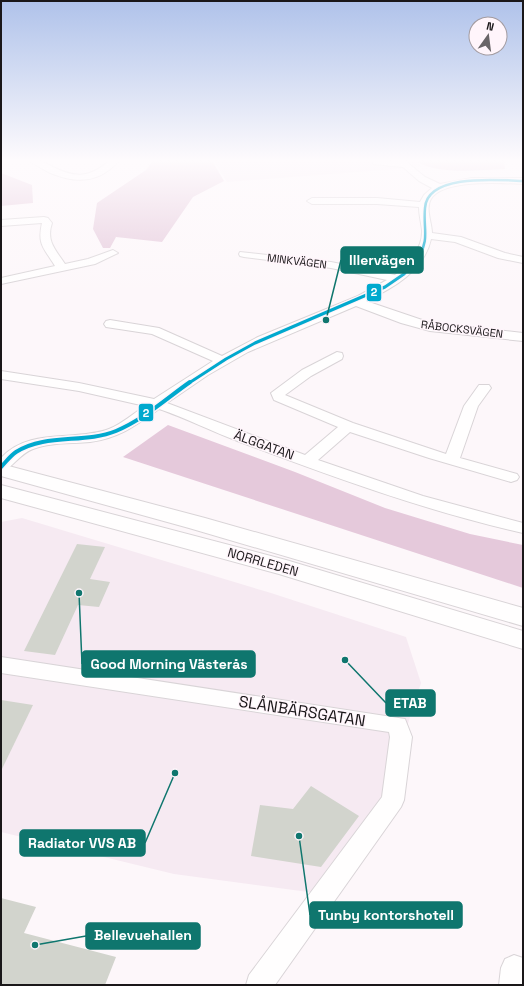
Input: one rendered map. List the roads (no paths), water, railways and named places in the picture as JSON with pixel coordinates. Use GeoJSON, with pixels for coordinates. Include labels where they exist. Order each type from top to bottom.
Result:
{"type":"FeatureCollection","features":[{"type":"Feature","properties":{"kind":"main road","name":"NORRLEDEN"},"geometry":{"type":"LineString","coordinates":[[1,470],[205,525],[523,617]]}},
{"type":"Feature","properties":{"kind":"main road","name":"NORRLEDEN"},"geometry":{"type":"LineString","coordinates":[[5,494],[286,568],[523,640]]}},
{"type":"Feature","properties":{"kind":"street"},"geometry":{"type":"LineString","coordinates":[[1,467],[18,451],[37,444],[115,432],[223,360],[262,340],[357,302],[383,288],[413,265],[421,252],[427,235],[424,205]]}},
{"type":"Feature","properties":{"kind":"street"},"geometry":{"type":"LineString","coordinates":[[1,223],[44,220],[47,223],[44,232],[45,242],[62,268]]}},
{"type":"Feature","properties":{"kind":"street"},"geometry":{"type":"LineString","coordinates":[[427,235],[457,239],[502,256],[523,260]]}},
{"type":"Feature","properties":{"kind":"street"},"geometry":{"type":"LineString","coordinates":[[1,281],[91,262],[114,253]]}},
{"type":"Feature","properties":{"kind":"street","name":"MINKVÄGEN"},"geometry":{"type":"LineString","coordinates":[[244,254],[331,265],[396,279]]}},
{"type":"Feature","properties":{"kind":"street","name":"RÅBOCKSVÄGEN"},"geometry":{"type":"LineString","coordinates":[[357,302],[405,320],[430,326],[523,337]]}},
{"type":"Feature","properties":{"kind":"street"},"geometry":{"type":"LineString","coordinates":[[110,324],[155,331],[223,360]]}},
{"type":"Feature","properties":{"kind":"street"},"geometry":{"type":"LineString","coordinates":[[337,356],[317,366],[278,393],[279,397],[348,426],[451,460],[511,477]]}},
{"type":"Feature","properties":{"kind":"street","name":"ÄLGGATAN"},"geometry":{"type":"LineString","coordinates":[[1,375],[77,386],[157,404],[307,461],[429,505],[478,519],[523,528]]}},
{"type":"Feature","properties":{"kind":"street"},"geometry":{"type":"LineString","coordinates":[[451,460],[472,406],[484,388]]}},
{"type":"Feature","properties":{"kind":"street"},"geometry":{"type":"LineString","coordinates":[[307,461],[348,426]]}},
{"type":"Feature","properties":{"kind":"street","name":"SLÅNBÄRSGATAN"},"geometry":{"type":"LineString","coordinates":[[1,665],[398,725],[401,737],[393,800],[259,985]]}},
{"type":"Feature","properties":{"kind":"place","name":"Illervägen"},"geometry":{"type":"Point","coordinates":[326,320]}},
{"type":"Feature","properties":{"kind":"place","name":"Good Morning Västerås"},"geometry":{"type":"Point","coordinates":[79,593]}},
{"type":"Feature","properties":{"kind":"place","name":"ETAB"},"geometry":{"type":"Point","coordinates":[345,660]}},
{"type":"Feature","properties":{"kind":"place","name":"Radiator VVS AB"},"geometry":{"type":"Point","coordinates":[175,773]}},
{"type":"Feature","properties":{"kind":"place","name":"Tunby kontorshotell"},"geometry":{"type":"Point","coordinates":[299,836]}},
{"type":"Feature","properties":{"kind":"place","name":"Bellevuehallen"},"geometry":{"type":"Point","coordinates":[35,945]}}]}
